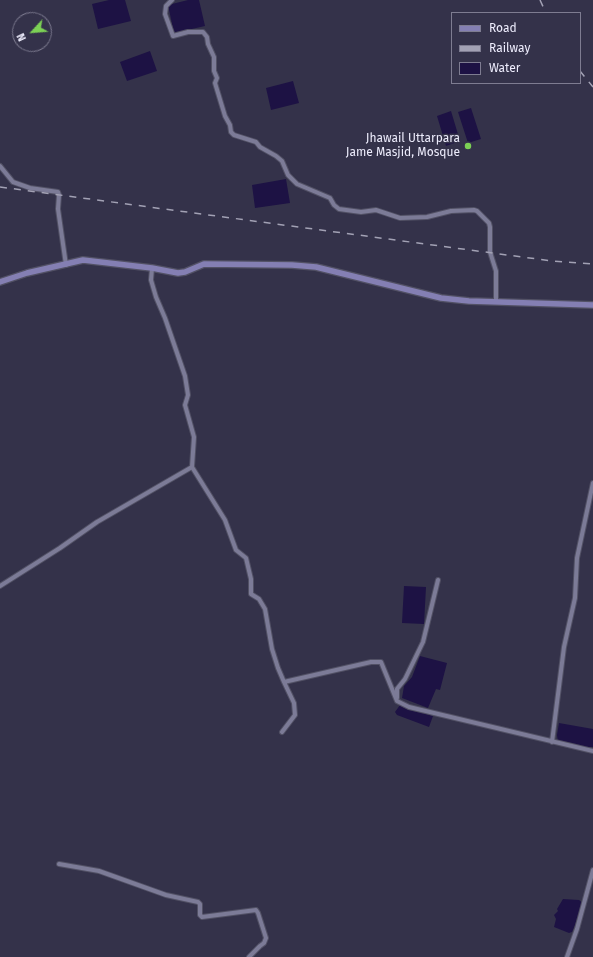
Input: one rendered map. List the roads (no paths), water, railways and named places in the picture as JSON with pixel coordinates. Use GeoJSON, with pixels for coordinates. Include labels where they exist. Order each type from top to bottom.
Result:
{"type":"FeatureCollection","features":[{"type":"Feature","properties":{"kind":"main road"},"geometry":{"type":"LineString","coordinates":[[0,282],[83,260],[152,268],[178,273],[185,272],[204,264],[292,265],[316,267],[441,298],[469,301],[593,305]]}},
{"type":"Feature","properties":{"kind":"street"},"geometry":{"type":"LineString","coordinates":[[172,0],[166,6],[165,14],[173,36],[188,32],[203,32],[207,38],[214,57],[214,71],[217,78],[215,83],[225,116],[230,125],[231,132],[234,135],[254,141],[260,147],[276,156],[282,162],[288,175],[297,184],[330,198],[334,205],[339,209],[361,212],[376,210],[400,218],[427,218],[451,211],[477,211],[490,227],[490,252],[496,271],[496,302]]}},
{"type":"Feature","properties":{"kind":"street"},"geometry":{"type":"LineString","coordinates":[[0,166],[13,182],[30,188],[58,192],[58,209],[66,265]]}},
{"type":"Feature","properties":{"kind":"street"},"geometry":{"type":"LineString","coordinates":[[152,268],[151,280],[156,297],[168,325],[185,376],[188,395],[185,405],[194,437],[192,467],[225,520],[236,550],[246,558],[251,579],[251,594],[259,599],[265,609],[278,668],[294,703],[295,715],[282,732]]}},
{"type":"Feature","properties":{"kind":"street"},"geometry":{"type":"LineString","coordinates":[[0,586],[60,548],[97,522],[192,467]]}},
{"type":"Feature","properties":{"kind":"street"},"geometry":{"type":"LineString","coordinates":[[552,742],[564,647],[575,598],[577,558],[593,483]]}},
{"type":"Feature","properties":{"kind":"street"},"geometry":{"type":"LineString","coordinates":[[397,701],[397,689],[405,679],[423,642],[438,580]]}},
{"type":"Feature","properties":{"kind":"street"},"geometry":{"type":"LineString","coordinates":[[284,682],[371,662],[381,662],[397,701],[409,707],[593,751]]}},
{"type":"Feature","properties":{"kind":"street"},"geometry":{"type":"LineString","coordinates":[[59,864],[99,871],[166,895],[198,902],[200,904],[200,915],[202,917],[256,910],[266,938],[264,943],[249,957]]}},
{"type":"Feature","properties":{"kind":"street"},"geometry":{"type":"LineString","coordinates":[[568,957],[593,870]]}},
{"type":"Feature","properties":{"kind":"water"},"geometry":{"type":"Polygon","coordinates":[[[109,0],[125,0],[131,21],[98,29],[92,4],[109,0]]]}},
{"type":"Feature","properties":{"kind":"water"},"geometry":{"type":"Polygon","coordinates":[[[188,0],[199,0],[205,26],[174,33],[168,5],[188,0]]]}},
{"type":"Feature","properties":{"kind":"water"},"geometry":{"type":"Polygon","coordinates":[[[150,51],[157,71],[127,81],[120,62],[150,51]]]}},
{"type":"Feature","properties":{"kind":"water"},"geometry":{"type":"Polygon","coordinates":[[[293,81],[299,103],[271,110],[266,88],[293,81]]]}},
{"type":"Feature","properties":{"kind":"water"},"geometry":{"type":"Polygon","coordinates":[[[471,108],[481,139],[468,143],[458,112],[471,108]]]}},
{"type":"Feature","properties":{"kind":"water"},"geometry":{"type":"Polygon","coordinates":[[[451,111],[460,141],[446,146],[437,116],[451,111]]]}},
{"type":"Feature","properties":{"kind":"water"},"geometry":{"type":"Polygon","coordinates":[[[286,179],[290,203],[255,208],[252,185],[286,179]]]}},
{"type":"Feature","properties":{"kind":"water"},"geometry":{"type":"Polygon","coordinates":[[[404,586],[426,587],[424,624],[402,623],[404,586]]]}},
{"type":"Feature","properties":{"kind":"water"},"geometry":{"type":"Polygon","coordinates":[[[420,656],[447,663],[440,690],[436,689],[428,708],[402,698],[404,686],[412,677],[420,656]]]}},
{"type":"Feature","properties":{"kind":"water"},"geometry":{"type":"Polygon","coordinates":[[[400,705],[433,716],[429,727],[397,715],[395,712],[400,705]]]}},
{"type":"Feature","properties":{"kind":"water"},"geometry":{"type":"Polygon","coordinates":[[[559,723],[593,729],[593,747],[558,742],[557,735],[559,723]]]}},
{"type":"Feature","properties":{"kind":"water"},"geometry":{"type":"Polygon","coordinates":[[[563,899],[579,900],[583,903],[572,932],[569,933],[554,927],[556,919],[554,915],[558,911],[557,909],[563,899]]]}},
{"type":"Feature","properties":{"kind":"railway"},"geometry":{"type":"LineString","coordinates":[[540,0],[546,12]]}},
{"type":"Feature","properties":{"kind":"railway"},"geometry":{"type":"LineString","coordinates":[[581,72],[593,87]]}},
{"type":"Feature","properties":{"kind":"railway"},"geometry":{"type":"LineString","coordinates":[[0,187],[552,261],[593,264]]}},
{"type":"Feature","properties":{"kind":"place","name":"Jhawail Uttarpara Jame Masjid, Mosque"},"geometry":{"type":"Point","coordinates":[468,146]}}]}
